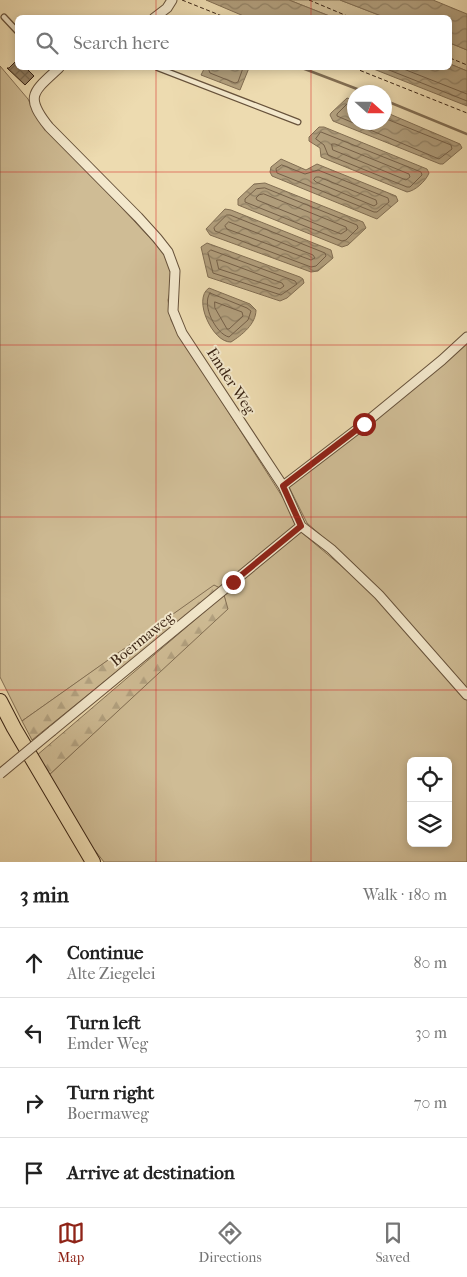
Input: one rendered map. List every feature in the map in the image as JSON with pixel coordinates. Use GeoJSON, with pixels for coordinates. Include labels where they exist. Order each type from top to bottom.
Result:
{"type":"FeatureCollection","features":[{"type":"Feature","properties":{"kind":"main road"},"geometry":{"type":"LineString","coordinates":[[0,701],[93,862]]}},
{"type":"Feature","properties":{"kind":"street"},"geometry":{"type":"LineString","coordinates":[[158,15],[167,8],[172,0]]}},
{"type":"Feature","properties":{"kind":"street","name":"Emder Weg"},"geometry":{"type":"LineString","coordinates":[[53,70],[34,95],[34,103],[40,116],[138,217],[168,252],[175,271],[173,310],[182,333],[283,486],[301,526],[331,549],[379,595],[467,695]]}},
{"type":"Feature","properties":{"kind":"street"},"geometry":{"type":"LineString","coordinates":[[283,486],[364,424],[467,337]]}},
{"type":"Feature","properties":{"kind":"street","name":"Boermaweg"},"geometry":{"type":"LineString","coordinates":[[0,774],[301,526]]}},
{"type":"Feature","properties":{"kind":"lane"},"geometry":{"type":"LineString","coordinates":[[4,17],[15,29]]}},
{"type":"Feature","properties":{"kind":"lane"},"geometry":{"type":"LineString","coordinates":[[163,70],[298,122]]}},
{"type":"Feature","properties":{"kind":"path"},"geometry":{"type":"LineString","coordinates":[[182,0],[220,15]]}},
{"type":"Feature","properties":{"kind":"path"},"geometry":{"type":"LineString","coordinates":[[309,0],[345,15]]}},
{"type":"Feature","properties":{"kind":"path"},"geometry":{"type":"LineString","coordinates":[[452,59],[467,65]]}},
{"type":"Feature","properties":{"kind":"path"},"geometry":{"type":"LineString","coordinates":[[359,70],[467,113]]}},
{"type":"Feature","properties":{"kind":"green space"},"geometry":{"type":"Polygon","coordinates":[[[289,0],[340,0],[379,15],[327,15],[289,0]]]}},
{"type":"Feature","properties":{"kind":"green space"},"geometry":{"type":"Polygon","coordinates":[[[452,44],[467,50],[467,71],[452,65],[452,44]]]}},
{"type":"Feature","properties":{"kind":"green space"},"geometry":{"type":"Polygon","coordinates":[[[0,66],[28,99],[36,116],[164,253],[170,268],[172,284],[168,300],[171,320],[175,328],[299,523],[220,588],[214,586],[22,721],[0,677],[0,66]]]}},
{"type":"Feature","properties":{"kind":"green space"},"geometry":{"type":"Polygon","coordinates":[[[467,343],[467,689],[382,592],[355,565],[307,523],[289,487],[467,343]]]}},
{"type":"Feature","properties":{"kind":"green space"},"geometry":{"type":"Polygon","coordinates":[[[301,532],[377,596],[467,698],[467,862],[104,862],[90,844],[49,775],[227,609],[224,595],[301,532]]]}},
{"type":"Feature","properties":{"kind":"green space"},"geometry":{"type":"Polygon","coordinates":[[[214,585],[220,588],[32,740],[22,721],[214,585]]]}},
{"type":"Feature","properties":{"kind":"green space"},"geometry":{"type":"Polygon","coordinates":[[[224,595],[228,609],[49,775],[36,756],[224,595]]]}},
{"type":"Feature","properties":{"kind":"water"},"geometry":{"type":"Polygon","coordinates":[[[206,0],[289,0],[327,15],[241,15],[206,0]]]}},
{"type":"Feature","properties":{"kind":"water"},"geometry":{"type":"Polygon","coordinates":[[[340,0],[433,0],[467,14],[467,50],[452,44],[452,15],[379,15],[340,0]]]}},
{"type":"Feature","properties":{"kind":"water"},"geometry":{"type":"Polygon","coordinates":[[[452,65],[467,71],[467,106],[376,70],[452,70],[452,65]]]}},
{"type":"Feature","properties":{"kind":"water"},"geometry":{"type":"Polygon","coordinates":[[[204,70],[248,70],[240,90],[201,75],[204,70]]]}},
{"type":"Feature","properties":{"kind":"water"},"geometry":{"type":"Polygon","coordinates":[[[347,98],[347,127],[333,121],[331,113],[347,98]]]}},
{"type":"Feature","properties":{"kind":"water"},"geometry":{"type":"Polygon","coordinates":[[[392,115],[460,144],[462,148],[443,164],[355,130],[392,130],[392,115]]]}},
{"type":"Feature","properties":{"kind":"water"},"geometry":{"type":"Polygon","coordinates":[[[319,127],[324,127],[427,169],[429,173],[420,185],[407,192],[321,157],[320,148],[309,141],[309,137],[319,127]]]}},
{"type":"Feature","properties":{"kind":"water"},"geometry":{"type":"Polygon","coordinates":[[[281,159],[306,170],[317,164],[396,196],[398,201],[377,219],[272,176],[270,172],[271,167],[281,159]]]}},
{"type":"Feature","properties":{"kind":"water"},"geometry":{"type":"Polygon","coordinates":[[[265,183],[363,222],[366,228],[348,245],[342,247],[238,205],[238,199],[254,184],[265,183]]]}},
{"type":"Feature","properties":{"kind":"water"},"geometry":{"type":"Polygon","coordinates":[[[225,209],[331,250],[333,258],[318,271],[311,272],[210,235],[206,229],[225,209]]]}},
{"type":"Feature","properties":{"kind":"water"},"geometry":{"type":"Polygon","coordinates":[[[207,243],[300,277],[304,283],[287,298],[280,301],[208,277],[201,247],[207,243]]]}},
{"type":"Feature","properties":{"kind":"water"},"geometry":{"type":"Polygon","coordinates":[[[209,288],[250,304],[256,310],[251,324],[231,342],[218,336],[207,320],[203,301],[204,294],[209,288]]]}},
{"type":"Feature","properties":{"kind":"building"},"geometry":{"type":"Polygon","coordinates":[[[15,62],[15,70],[28,70],[34,76],[25,85],[7,68],[15,62]]]}},
{"type":"Feature","properties":{"kind":"waterway"},"geometry":{"type":"LineString","coordinates":[[307,70],[347,85]]}},
{"type":"Feature","properties":{"kind":"waterway"},"geometry":{"type":"LineString","coordinates":[[392,103],[467,134]]}},
{"type":"Feature","properties":{"kind":"route"},"geometry":{"type":"LineString","coordinates":[[233,582],[301,526],[283,486],[364,424]]}}]}
